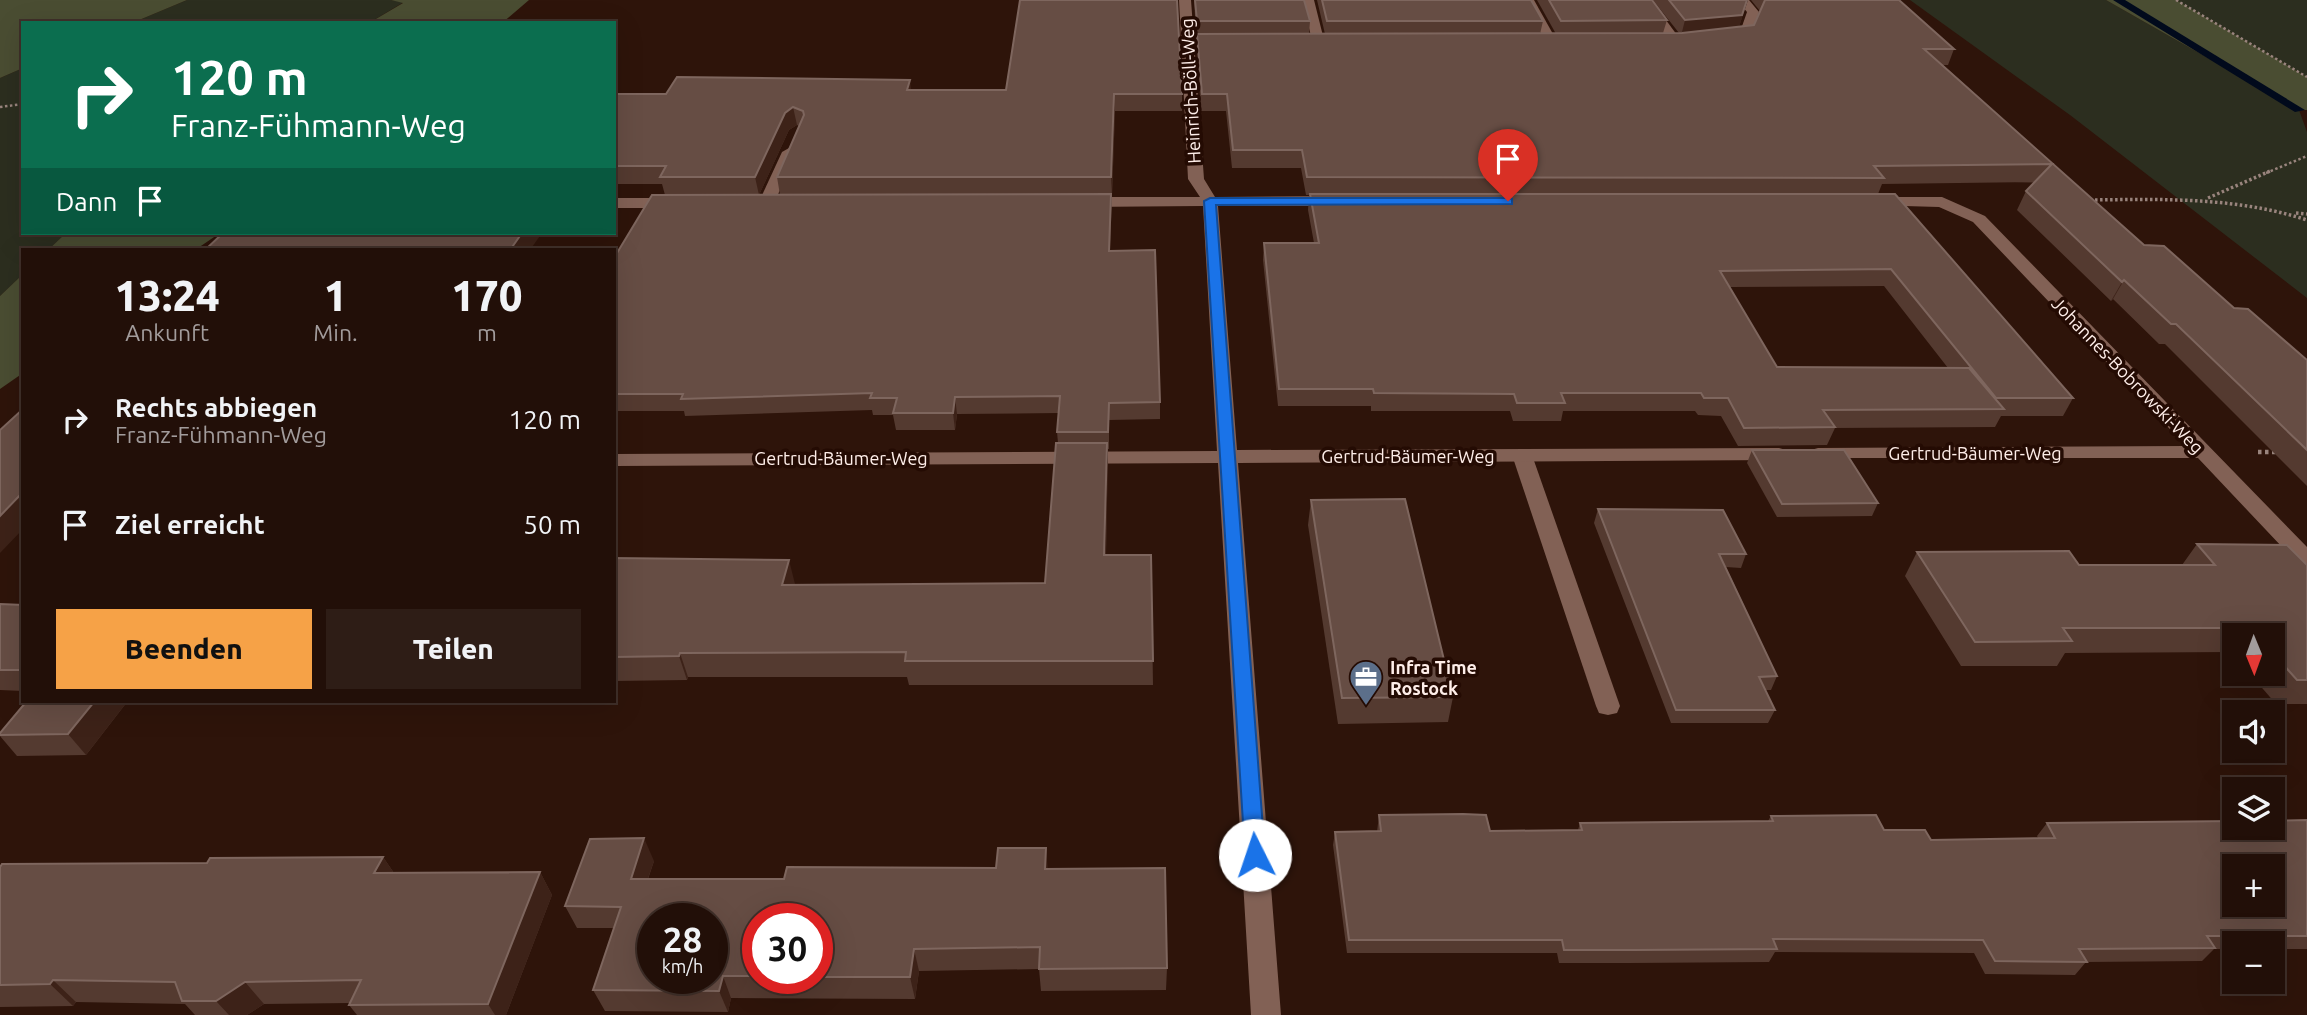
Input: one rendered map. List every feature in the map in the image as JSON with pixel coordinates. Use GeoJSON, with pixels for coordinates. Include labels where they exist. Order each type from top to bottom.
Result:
{"type":"FeatureCollection","features":[{"type":"Feature","properties":{"kind":"street","name":"Heinrich-Böll-Weg"},"geometry":{"type":"LineString","coordinates":[[1185,0],[1194,44],[1196,179],[1210,201],[1266,1015]]}},
{"type":"Feature","properties":{"kind":"street"},"geometry":{"type":"LineString","coordinates":[[1308,0],[1320,44]]}},
{"type":"Feature","properties":{"kind":"street"},"geometry":{"type":"LineString","coordinates":[[1528,0],[1552,43]]}},
{"type":"Feature","properties":{"kind":"street"},"geometry":{"type":"LineString","coordinates":[[1645,0],[1684,42],[1663,43]]}},
{"type":"Feature","properties":{"kind":"street"},"geometry":{"type":"LineString","coordinates":[[1739,36],[1753,12],[1743,0]]}},
{"type":"Feature","properties":{"kind":"street"},"geometry":{"type":"LineString","coordinates":[[766,204],[793,143]]}},
{"type":"Feature","properties":{"kind":"street"},"geometry":{"type":"LineString","coordinates":[[1071,202],[1348,201]]}},
{"type":"Feature","properties":{"kind":"street","name":"Johannes-Bobrowski-Weg"},"geometry":{"type":"LineString","coordinates":[[1859,202],[1942,202],[1979,219],[2307,560]]}},
{"type":"Feature","properties":{"kind":"street"},"geometry":{"type":"LineString","coordinates":[[616,203],[697,204]]}},
{"type":"Feature","properties":{"kind":"street","name":"Gertrud-Bäumer-Weg"},"geometry":{"type":"LineString","coordinates":[[616,460],[2201,452]]}},
{"type":"Feature","properties":{"kind":"street"},"geometry":{"type":"LineString","coordinates":[[1522,455],[1608,706]]}},
{"type":"Feature","properties":{"kind":"path"},"geometry":{"type":"LineString","coordinates":[[2176,0],[2307,77]]}},
{"type":"Feature","properties":{"kind":"path"},"geometry":{"type":"LineString","coordinates":[[0,107],[21,104]]}},
{"type":"Feature","properties":{"kind":"path"},"geometry":{"type":"LineString","coordinates":[[2207,199],[2307,156]]}},
{"type":"Feature","properties":{"kind":"path"},"geometry":{"type":"LineString","coordinates":[[2082,200],[2207,199],[2243,203],[2307,217]]}},
{"type":"Feature","properties":{"kind":"green space"},"geometry":{"type":"Polygon","coordinates":[[[0,0],[187,0],[137,21],[21,21],[21,69],[0,78],[0,0]]]}},
{"type":"Feature","properties":{"kind":"green space"},"geometry":{"type":"Polygon","coordinates":[[[187,0],[404,2],[372,21],[137,21],[187,0]]]}},
{"type":"Feature","properties":{"kind":"green space"},"geometry":{"type":"Polygon","coordinates":[[[391,0],[529,0],[504,21],[372,21],[403,3],[391,0]]]}},
{"type":"Feature","properties":{"kind":"green space"},"geometry":{"type":"Polygon","coordinates":[[[1910,0],[2106,0],[2299,110],[2307,132],[2307,298],[2070,115],[1910,0]]]}},
{"type":"Feature","properties":{"kind":"green space"},"geometry":{"type":"Polygon","coordinates":[[[2106,0],[2176,0],[2307,77],[2307,110],[2299,110],[2106,0]]]}},
{"type":"Feature","properties":{"kind":"green space"},"geometry":{"type":"Polygon","coordinates":[[[2176,0],[2307,0],[2307,77],[2176,0]]]}},
{"type":"Feature","properties":{"kind":"green space"},"geometry":{"type":"Polygon","coordinates":[[[21,69],[21,235],[64,235],[50,248],[21,248],[21,276],[0,296],[0,78],[21,69]]]}},
{"type":"Feature","properties":{"kind":"green space"},"geometry":{"type":"Polygon","coordinates":[[[64,235],[217,235],[198,248],[50,248],[64,235]]]}},
{"type":"Feature","properties":{"kind":"green space"},"geometry":{"type":"Polygon","coordinates":[[[21,276],[21,374],[0,389],[0,296],[21,276]]]}},
{"type":"Feature","properties":{"kind":"building"},"geometry":{"type":"Polygon","coordinates":[[[1020,0],[1177,0],[1182,94],[1114,94],[1111,177],[777,177],[804,115],[803,111],[793,107],[785,113],[755,177],[660,177],[666,166],[616,166],[616,94],[666,94],[677,77],[910,80],[907,90],[1006,90],[1020,0]]]}},
{"type":"Feature","properties":{"kind":"building"},"geometry":{"type":"Polygon","coordinates":[[[1195,0],[1304,0],[1310,21],[1197,21],[1195,0]]]}},
{"type":"Feature","properties":{"kind":"building"},"geometry":{"type":"Polygon","coordinates":[[[1322,0],[1531,0],[1543,21],[1327,21],[1322,0]]]}},
{"type":"Feature","properties":{"kind":"building"},"geometry":{"type":"Polygon","coordinates":[[[1549,0],[1652,0],[1667,20],[1561,21],[1549,0]]]}},
{"type":"Feature","properties":{"kind":"building"},"geometry":{"type":"Polygon","coordinates":[[[1669,0],[1747,0],[1742,15],[1685,20],[1669,0]]]}},
{"type":"Feature","properties":{"kind":"building"},"geometry":{"type":"Polygon","coordinates":[[[1765,0],[1899,0],[1954,49],[1924,49],[2144,245],[2164,246],[2234,308],[2248,309],[2307,360],[2307,450],[2176,324],[2171,324],[2124,280],[2122,282],[2026,191],[2052,164],[1874,166],[1884,178],[1307,177],[1302,150],[1233,150],[1227,94],[1202,94],[1197,34],[1682,33],[1754,25],[1765,0]]]}},
{"type":"Feature","properties":{"kind":"building"},"geometry":{"type":"Polygon","coordinates":[[[1111,194],[1109,251],[1155,250],[1160,402],[1109,403],[1108,432],[1057,432],[1060,396],[955,397],[953,413],[893,413],[897,398],[870,398],[872,393],[681,399],[683,394],[616,394],[616,255],[652,195],[1111,194]]]}},
{"type":"Feature","properties":{"kind":"building"},"geometry":{"type":"Polygon","coordinates":[[[1310,194],[1895,194],[2073,398],[1996,398],[1891,269],[1720,271],[1777,367],[1969,368],[2004,409],[1823,410],[1835,427],[1744,428],[1728,398],[1704,398],[1701,393],[1561,393],[1565,403],[1517,403],[1514,394],[1279,389],[1264,243],[1319,243],[1310,194]]]}},
{"type":"Feature","properties":{"kind":"building"},"geometry":{"type":"Polygon","coordinates":[[[221,235],[521,235],[511,248],[207,248],[221,235]]]}},
{"type":"Feature","properties":{"kind":"building"},"geometry":{"type":"Polygon","coordinates":[[[21,411],[21,494],[0,516],[0,430],[21,411]]]}},
{"type":"Feature","properties":{"kind":"building"},"geometry":{"type":"Polygon","coordinates":[[[1056,443],[1107,443],[1104,555],[1151,555],[1153,661],[905,661],[906,652],[680,653],[679,656],[616,657],[616,558],[789,560],[782,585],[1045,583],[1056,443]]]}},
{"type":"Feature","properties":{"kind":"building"},"geometry":{"type":"Polygon","coordinates":[[[1752,450],[1844,450],[1878,503],[1782,504],[1752,450]]]}},
{"type":"Feature","properties":{"kind":"building"},"geometry":{"type":"Polygon","coordinates":[[[1405,499],[1453,697],[1342,698],[1311,500],[1405,499]]]}},
{"type":"Feature","properties":{"kind":"building"},"geometry":{"type":"Polygon","coordinates":[[[1598,509],[1723,510],[1746,554],[1719,554],[1777,676],[1759,677],[1775,710],[1676,710],[1598,509]]]}},
{"type":"Feature","properties":{"kind":"building"},"geometry":{"type":"Polygon","coordinates":[[[2197,544],[2287,545],[2307,565],[2307,680],[2297,680],[2286,668],[2286,623],[2222,623],[2222,628],[2063,628],[2072,641],[1975,642],[1917,552],[2069,551],[2079,565],[2215,565],[2197,544]]]}},
{"type":"Feature","properties":{"kind":"building"},"geometry":{"type":"Polygon","coordinates":[[[0,604],[21,605],[21,670],[0,670],[0,604]]]}},
{"type":"Feature","properties":{"kind":"building"},"geometry":{"type":"Polygon","coordinates":[[[25,703],[93,703],[68,734],[0,733],[25,703]]]}},
{"type":"Feature","properties":{"kind":"building"},"geometry":{"type":"Polygon","coordinates":[[[1379,815],[1486,815],[1490,831],[1582,830],[1580,823],[1773,821],[1771,816],[1876,815],[1884,830],[1925,830],[1931,840],[2055,838],[2047,823],[2222,821],[2222,840],[2285,840],[2285,821],[2307,820],[2307,936],[2285,936],[2285,931],[2222,931],[2222,936],[2207,936],[2215,948],[2079,949],[2087,962],[1995,961],[1983,940],[1773,939],[1777,949],[1564,950],[1562,940],[1349,940],[1335,832],[1381,831],[1379,815]]]}},
{"type":"Feature","properties":{"kind":"building"},"geometry":{"type":"Polygon","coordinates":[[[644,838],[631,879],[784,879],[787,867],[996,868],[998,848],[1046,848],[1045,869],[1165,868],[1167,968],[1039,969],[1040,947],[914,949],[910,977],[833,977],[833,903],[742,903],[742,976],[728,976],[728,903],[637,903],[637,990],[593,990],[621,907],[565,906],[590,839],[644,838]]]}},
{"type":"Feature","properties":{"kind":"building"},"geometry":{"type":"Polygon","coordinates":[[[383,857],[374,873],[540,872],[488,1004],[349,1005],[361,980],[245,982],[216,1001],[182,1001],[175,982],[53,980],[50,984],[0,985],[2,864],[207,863],[210,858],[383,857]]]}},
{"type":"Feature","properties":{"kind":"waterway"},"geometry":{"type":"LineString","coordinates":[[2118,0],[2299,110]]}},
{"type":"Feature","properties":{"kind":"place","name":"Infra Time Rostock"},"geometry":{"type":"Point","coordinates":[1366,707]}},
{"type":"Feature","properties":{"kind":"route"},"geometry":{"type":"LineString","coordinates":[[1255,855],[1210,201],[1508,201]]}}]}
